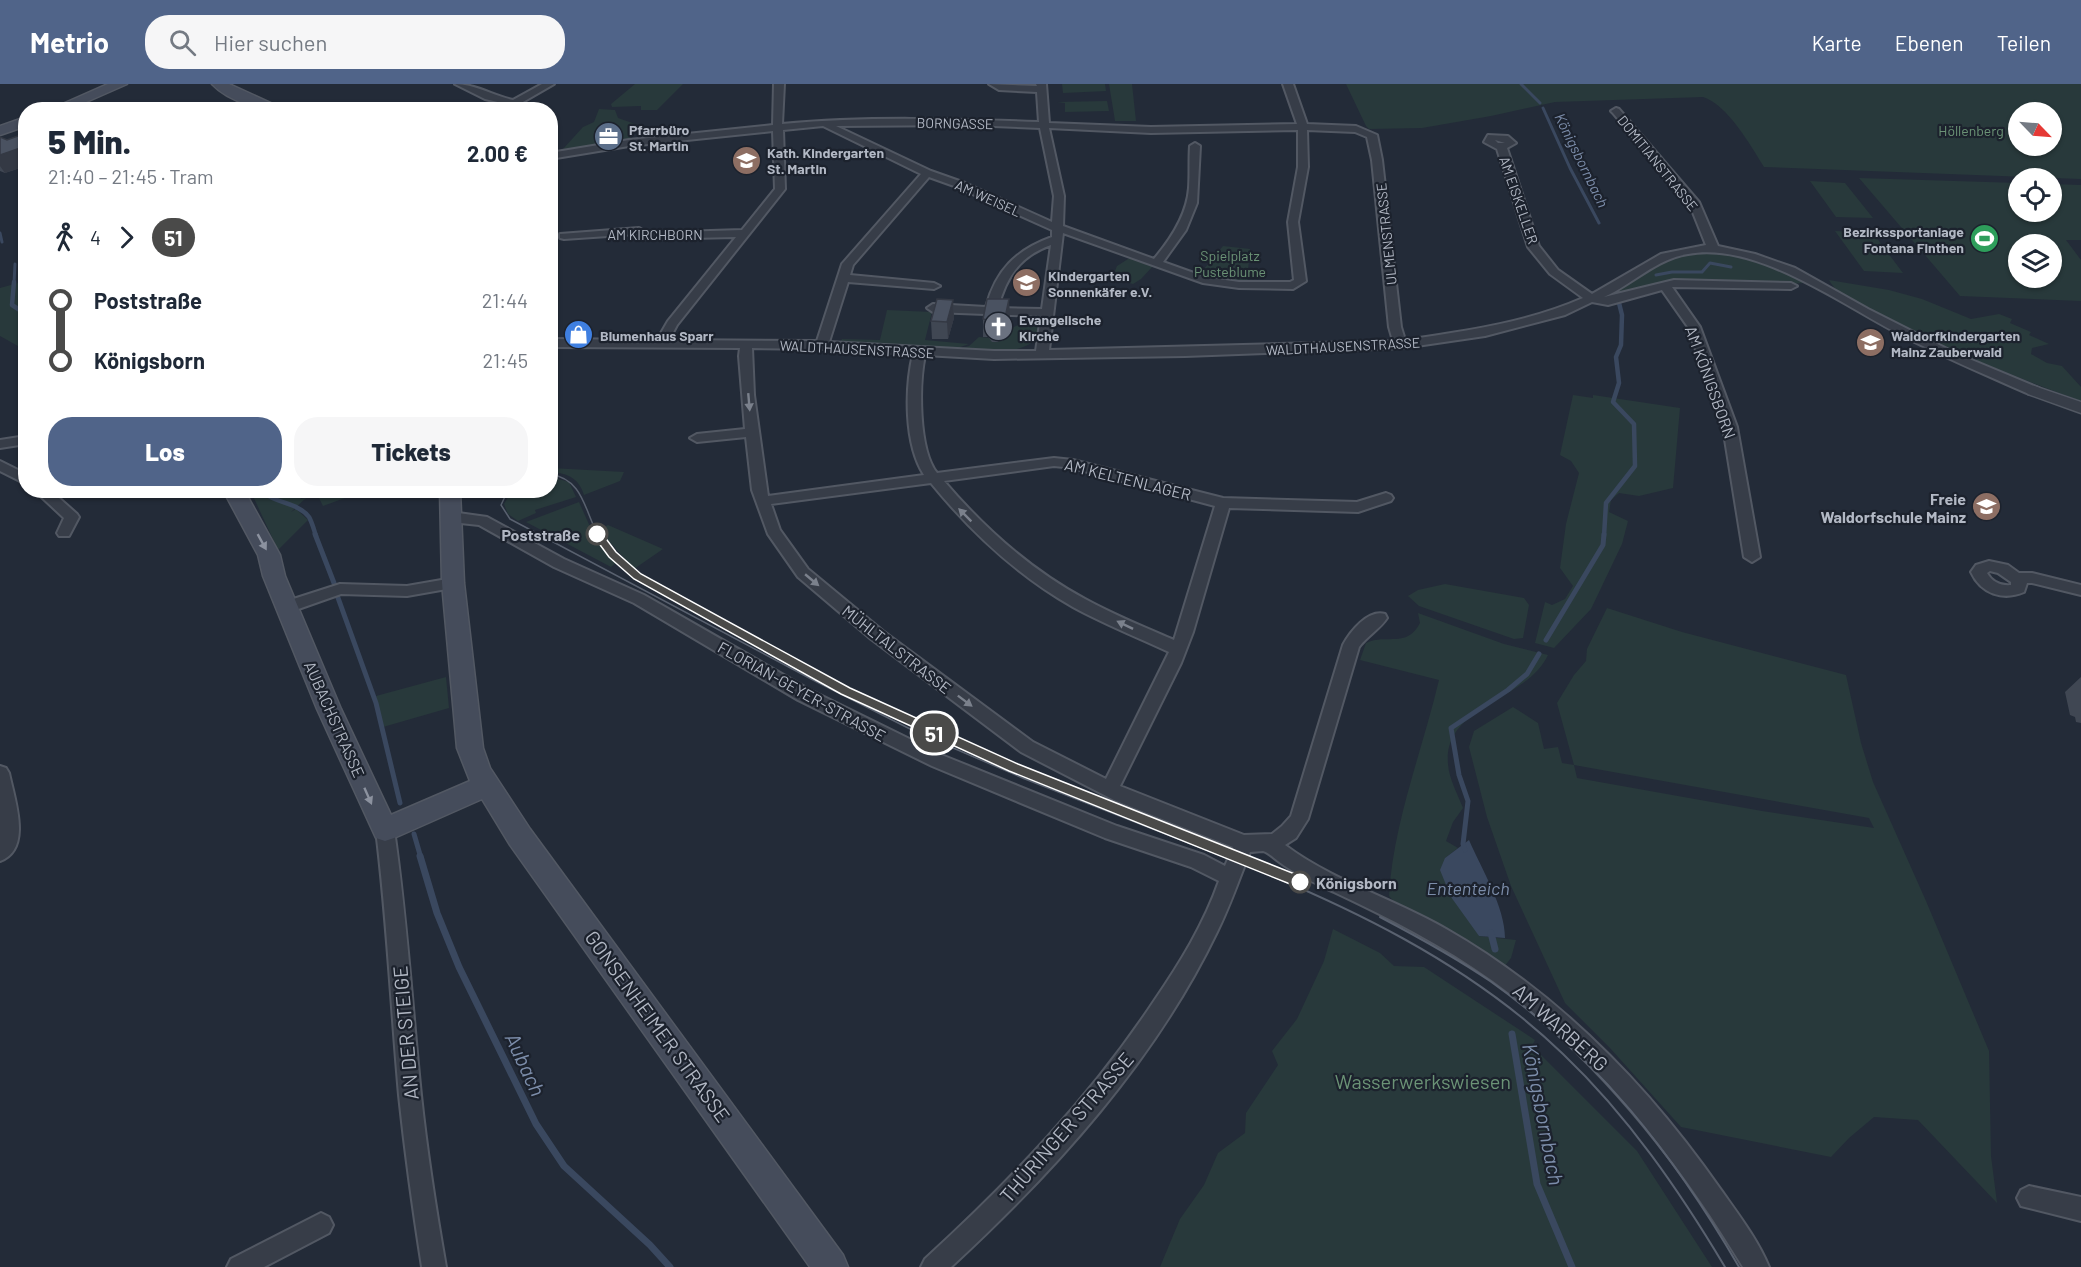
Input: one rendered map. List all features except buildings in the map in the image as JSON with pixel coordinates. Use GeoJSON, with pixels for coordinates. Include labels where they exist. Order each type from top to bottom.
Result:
{"type":"FeatureCollection","features":[{"type":"Feature","properties":{"kind":"main road"},"geometry":{"type":"LineString","coordinates":[[75,102],[120,84]]}},
{"type":"Feature","properties":{"kind":"main road"},"geometry":{"type":"LineString","coordinates":[[228,85],[256,102]]}},
{"type":"Feature","properties":{"kind":"main road"},"geometry":{"type":"LineString","coordinates":[[0,130],[18,124]]}},
{"type":"Feature","properties":{"kind":"main road","name":"AUBACHSTRASSE"},"geometry":{"type":"LineString","coordinates":[[237,498],[269,555],[273,576],[329,709],[385,830]]}},
{"type":"Feature","properties":{"kind":"main road"},"geometry":{"type":"LineString","coordinates":[[385,830],[483,778],[470,748],[453,583],[450,498]]}},
{"type":"Feature","properties":{"kind":"main road","name":"GONSENHEIMER STRASSE"},"geometry":{"type":"LineString","coordinates":[[483,778],[536,858],[831,1267]]}},
{"type":"Feature","properties":{"kind":"street"},"geometry":{"type":"LineString","coordinates":[[460,84],[488,97],[509,102]]}},
{"type":"Feature","properties":{"kind":"street"},"geometry":{"type":"LineString","coordinates":[[515,102],[549,84]]}},
{"type":"Feature","properties":{"kind":"street"},"geometry":{"type":"LineString","coordinates":[[661,343],[672,324],[779,193],[782,186],[778,84]]}},
{"type":"Feature","properties":{"kind":"street"},"geometry":{"type":"LineString","coordinates":[[994,84],[999,87],[1041,87],[1044,126],[1057,181],[1057,233],[1042,354]]}},
{"type":"Feature","properties":{"kind":"street"},"geometry":{"type":"LineString","coordinates":[[1288,84],[1302,120],[1302,127]]}},
{"type":"Feature","properties":{"kind":"street","name":"DOMITIANSTRASSE"},"geometry":{"type":"LineString","coordinates":[[1616,111],[1695,204],[1713,248]]}},
{"type":"Feature","properties":{"kind":"street","name":"BORNGASSE"},"geometry":{"type":"LineString","coordinates":[[558,155],[629,143],[823,123],[930,122],[1152,130],[1302,127],[1361,130]]}},
{"type":"Feature","properties":{"kind":"street","name":"AM WEISEL"},"geometry":{"type":"LineString","coordinates":[[823,123],[927,173],[961,185],[1057,233],[1157,262],[1212,283],[1281,286],[1299,284],[1300,281],[1293,222],[1303,167],[1302,127]]}},
{"type":"Feature","properties":{"kind":"street","name":"ULMENSTRASSE"},"geometry":{"type":"LineString","coordinates":[[1361,130],[1372,135],[1374,144],[1382,192],[1395,327],[1400,344]]}},
{"type":"Feature","properties":{"kind":"street"},"geometry":{"type":"LineString","coordinates":[[1157,262],[1175,238],[1188,213],[1194,192],[1195,146]]}},
{"type":"Feature","properties":{"kind":"street","name":"AM EISKELLER"},"geometry":{"type":"LineString","coordinates":[[1501,146],[1534,247],[1554,272],[1592,299]]}},
{"type":"Feature","properties":{"kind":"street"},"geometry":{"type":"LineString","coordinates":[[822,345],[842,278],[858,250],[927,173]]}},
{"type":"Feature","properties":{"kind":"street","name":"AM KIRCHBORN"},"geometry":{"type":"LineString","coordinates":[[564,236],[639,231],[646,236],[746,233]]}},
{"type":"Feature","properties":{"kind":"street"},"geometry":{"type":"LineString","coordinates":[[991,311],[998,284],[1007,268],[1057,233]]}},
{"type":"Feature","properties":{"kind":"street","name":"WALDTHAUSENSTRASSE"},"geometry":{"type":"LineString","coordinates":[[558,343],[822,345],[994,355],[1239,351],[1400,344],[1444,340],[1502,329],[1567,310],[1592,299],[1665,256],[1689,250],[1713,248],[1751,256],[1784,267],[1863,312],[1941,351],[2081,408]]}},
{"type":"Feature","properties":{"kind":"street"},"geometry":{"type":"LineString","coordinates":[[842,278],[934,286]]}},
{"type":"Feature","properties":{"kind":"street"},"geometry":{"type":"LineString","coordinates":[[1592,299],[1608,301],[1664,285],[1704,283],[1791,286]]}},
{"type":"Feature","properties":{"kind":"street","name":"AM KÖNIGSBORN"},"geometry":{"type":"LineString","coordinates":[[1664,285],[1694,327],[1731,428],[1752,557]]}},
{"type":"Feature","properties":{"kind":"street"},"geometry":{"type":"LineString","coordinates":[[933,308],[1047,313]]}},
{"type":"Feature","properties":{"kind":"street","name":"MÜHLTALSTRASSE"},"geometry":{"type":"LineString","coordinates":[[747,344],[745,356],[752,432],[762,501],[773,531],[803,573],[877,635],[1027,747],[1156,810],[1243,843]]}},
{"type":"Feature","properties":{"kind":"street"},"geometry":{"type":"LineString","coordinates":[[920,351],[914,382],[915,415],[928,471],[935,477],[952,502],[1008,555],[1067,596],[1178,649]]}},
{"type":"Feature","properties":{"kind":"street"},"geometry":{"type":"LineString","coordinates":[[698,438],[752,432]]}},
{"type":"Feature","properties":{"kind":"street"},"geometry":{"type":"LineString","coordinates":[[0,444],[18,441]]}},
{"type":"Feature","properties":{"kind":"street","name":"AM KELTENLAGER"},"geometry":{"type":"LineString","coordinates":[[762,501],[1045,462],[1063,462],[1223,503],[1358,507],[1386,498]]}},
{"type":"Feature","properties":{"kind":"street"},"geometry":{"type":"LineString","coordinates":[[0,465],[18,475]]}},
{"type":"Feature","properties":{"kind":"street"},"geometry":{"type":"LineString","coordinates":[[50,498],[72,517],[64,533]]}},
{"type":"Feature","properties":{"kind":"street"},"geometry":{"type":"LineString","coordinates":[[1110,788],[1178,649],[1200,585],[1223,503]]}},
{"type":"Feature","properties":{"kind":"street","name":"FLORIAN-GEYER-STRASSE"},"geometry":{"type":"LineString","coordinates":[[451,517],[482,520],[559,563],[639,599],[804,696],[927,757],[1112,832],[1197,861],[1229,877]]}},
{"type":"Feature","properties":{"kind":"street"},"geometry":{"type":"LineString","coordinates":[[2017,578],[2032,578],[2081,590]]}},
{"type":"Feature","properties":{"kind":"street"},"geometry":{"type":"LineString","coordinates":[[287,607],[340,589],[407,591],[453,583]]}},
{"type":"Feature","properties":{"kind":"street"},"geometry":{"type":"LineString","coordinates":[[1243,843],[1269,843],[1286,835],[1299,819],[1351,645],[1362,631],[1379,618]]}},
{"type":"Feature","properties":{"kind":"street"},"geometry":{"type":"LineString","coordinates":[[0,773],[11,832],[9,840],[0,853]]}},
{"type":"Feature","properties":{"kind":"street","name":"AN DER STEIGE"},"geometry":{"type":"LineString","coordinates":[[385,830],[396,916],[412,1115],[434,1267]]}},
{"type":"Feature","properties":{"kind":"street","name":"THÜRINGER STRASSE"},"geometry":{"type":"LineString","coordinates":[[933,1267],[1010,1194],[1056,1144],[1098,1097],[1143,1038],[1186,970],[1210,926],[1222,902],[1243,843]]}},
{"type":"Feature","properties":{"kind":"street","name":"AM WARBERG"},"geometry":{"type":"LineString","coordinates":[[1269,843],[1293,863],[1452,943],[1535,998],[1584,1044],[1673,1140],[1757,1267]]}},
{"type":"Feature","properties":{"kind":"street"},"geometry":{"type":"LineString","coordinates":[[2029,1198],[2081,1209]]}},
{"type":"Feature","properties":{"kind":"street"},"geometry":{"type":"LineString","coordinates":[[239,1267],[321,1225]]}},
{"type":"Feature","properties":{"kind":"green space"},"geometry":{"type":"Polygon","coordinates":[[[635,84],[683,84],[657,110],[641,110],[641,106],[612,107],[611,104],[635,84]]]}},
{"type":"Feature","properties":{"kind":"green space"},"geometry":{"type":"Polygon","coordinates":[[[1062,84],[1105,84],[1106,91],[1063,93],[1062,84]]]}},
{"type":"Feature","properties":{"kind":"green space"},"geometry":{"type":"Polygon","coordinates":[[[1109,84],[1132,84],[1136,121],[1115,121],[1109,84]]]}},
{"type":"Feature","properties":{"kind":"green space","name":"Höllenberg"},"geometry":{"type":"Polygon","coordinates":[[[1346,84],[2081,84],[2081,179],[2062,178],[2062,168],[2008,168],[2008,176],[1764,167],[1729,117],[1712,101],[1703,97],[1555,102],[1422,128],[1369,129],[1346,84]]]}},
{"type":"Feature","properties":{"kind":"green space"},"geometry":{"type":"Polygon","coordinates":[[[1107,101],[1109,111],[1065,112],[1065,103],[1057,102],[1107,101]]]}},
{"type":"Feature","properties":{"kind":"green space"},"geometry":{"type":"Polygon","coordinates":[[[599,109],[615,110],[618,118],[638,125],[628,142],[563,149],[583,127],[594,122],[599,109]]]}},
{"type":"Feature","properties":{"kind":"green space","name":"Bezirkssportanlage Fontana Finthen"},"geometry":{"type":"Polygon","coordinates":[[[1859,178],[2008,183],[2008,222],[2062,222],[2062,184],[2081,185],[2081,240],[2066,240],[2081,260],[2081,301],[1960,296],[1859,178]]]}},
{"type":"Feature","properties":{"kind":"green space"},"geometry":{"type":"Polygon","coordinates":[[[1810,181],[1845,183],[1873,218],[1836,217],[1810,181]]]}},
{"type":"Feature","properties":{"kind":"green space"},"geometry":{"type":"Polygon","coordinates":[[[1835,231],[1873,233],[1903,273],[1864,271],[1835,231]]]}},
{"type":"Feature","properties":{"kind":"green space","name":"Spielplatz Pusteblume"},"geometry":{"type":"Polygon","coordinates":[[[1223,246],[1250,249],[1247,282],[1218,280],[1199,275],[1223,246]]]}},
{"type":"Feature","properties":{"kind":"green space"},"geometry":{"type":"Polygon","coordinates":[[[1725,252],[1766,262],[1806,283],[1672,281],[1606,297],[1674,256],[1685,253],[1725,252]]]}},
{"type":"Feature","properties":{"kind":"green space"},"geometry":{"type":"Polygon","coordinates":[[[1128,259],[1153,266],[1133,284],[1123,281],[1115,271],[1117,266],[1128,259]]]}},
{"type":"Feature","properties":{"kind":"green space"},"geometry":{"type":"Polygon","coordinates":[[[1829,280],[1889,290],[1922,299],[1971,319],[1999,314],[2012,319],[2010,323],[2031,332],[2029,335],[2049,344],[2032,348],[2031,354],[2047,363],[2062,366],[2081,387],[2081,401],[1984,364],[1913,332],[1848,299],[1829,280]]]}},
{"type":"Feature","properties":{"kind":"green space"},"geometry":{"type":"Polygon","coordinates":[[[18,283],[18,346],[0,336],[0,288],[18,283]]]}},
{"type":"Feature","properties":{"kind":"green space"},"geometry":{"type":"Polygon","coordinates":[[[887,310],[932,312],[925,340],[969,344],[955,349],[840,342],[842,339],[880,340],[887,310]]]}},
{"type":"Feature","properties":{"kind":"green space"},"geometry":{"type":"Polygon","coordinates":[[[1035,317],[1039,321],[1037,339],[1020,348],[999,352],[958,349],[969,346],[979,337],[1005,339],[1010,334],[1009,330],[1035,317]]]}},
{"type":"Feature","properties":{"kind":"green space"},"geometry":{"type":"Polygon","coordinates":[[[1573,395],[1593,398],[1593,395],[1680,408],[1673,488],[1639,496],[1619,493],[1611,500],[1609,512],[1628,521],[1622,544],[1591,609],[1554,648],[1535,643],[1545,602],[1552,605],[1565,599],[1573,586],[1560,568],[1566,524],[1579,473],[1571,461],[1560,455],[1573,395]]]}},
{"type":"Feature","properties":{"kind":"green space"},"geometry":{"type":"Polygon","coordinates":[[[558,468],[624,472],[620,481],[584,495],[576,481],[558,473],[558,468]]]}},
{"type":"Feature","properties":{"kind":"green space"},"geometry":{"type":"Polygon","coordinates":[[[558,479],[569,482],[576,497],[535,510],[536,513],[518,521],[508,514],[504,504],[508,498],[558,498],[558,479]]]}},
{"type":"Feature","properties":{"kind":"green space"},"geometry":{"type":"Polygon","coordinates":[[[254,498],[306,498],[291,512],[296,509],[308,520],[278,550],[254,498]]]}},
{"type":"Feature","properties":{"kind":"green space"},"geometry":{"type":"Polygon","coordinates":[[[319,498],[345,498],[323,506],[319,498]]]}},
{"type":"Feature","properties":{"kind":"green space"},"geometry":{"type":"Polygon","coordinates":[[[579,502],[596,540],[616,563],[611,567],[526,522],[579,502]]]}},
{"type":"Feature","properties":{"kind":"green space"},"geometry":{"type":"Polygon","coordinates":[[[608,525],[663,549],[634,569],[607,539],[602,528],[608,525]]]}},
{"type":"Feature","properties":{"kind":"green space"},"geometry":{"type":"Polygon","coordinates":[[[1445,584],[1524,598],[1529,605],[1523,638],[1514,639],[1419,606],[1408,596],[1418,590],[1445,584]]]}},
{"type":"Feature","properties":{"kind":"green space"},"geometry":{"type":"Polygon","coordinates":[[[1607,608],[1682,632],[1846,675],[1861,743],[1873,782],[1989,1051],[1991,1156],[1997,1203],[1918,1120],[1874,1117],[1831,1157],[1681,1127],[1610,1048],[1565,1003],[1511,886],[1487,817],[1469,747],[1474,731],[1513,707],[1538,723],[1544,749],[1558,747],[1562,763],[1574,765],[1557,703],[1574,675],[1586,661],[1587,649],[1607,608]],[[1574,765],[1577,778],[1762,811],[1874,828],[1869,818],[1574,765]]]}},
{"type":"Feature","properties":{"kind":"green space"},"geometry":{"type":"Polygon","coordinates":[[[1418,613],[1504,644],[1548,655],[1523,683],[1472,716],[1459,729],[1450,744],[1449,770],[1463,808],[1453,822],[1446,841],[1458,848],[1445,858],[1479,936],[1516,940],[1511,958],[1504,967],[1400,908],[1389,896],[1402,815],[1439,680],[1360,660],[1366,643],[1409,636],[1420,623],[1418,613]]]}},
{"type":"Feature","properties":{"kind":"green space"},"geometry":{"type":"Polygon","coordinates":[[[446,677],[449,708],[383,727],[376,696],[446,677]]]}},
{"type":"Feature","properties":{"kind":"green space","name":"Wasserwerkswiesen"},"geometry":{"type":"Polygon","coordinates":[[[1333,929],[1380,953],[1394,966],[1424,967],[1535,1040],[1532,1046],[1637,1151],[1712,1267],[1160,1267],[1180,1219],[1204,1185],[1218,1153],[1245,1133],[1246,1113],[1278,1065],[1272,1051],[1297,1019],[1324,961],[1333,929]]]}},
{"type":"Feature","properties":{"kind":"water","name":"Ententeich"},"geometry":{"type":"Polygon","coordinates":[[[1469,840],[1497,901],[1505,938],[1479,936],[1451,897],[1440,870],[1445,858],[1469,840]]]}},
{"type":"Feature","properties":{"kind":"waterway","name":"Königsbornbach"},"geometry":{"type":"LineString","coordinates":[[1521,84],[1540,103]]}},
{"type":"Feature","properties":{"kind":"waterway","name":"Königsbornbach"},"geometry":{"type":"LineString","coordinates":[[1543,108],[1570,168],[1599,223]]}},
{"type":"Feature","properties":{"kind":"waterway","name":"Aubach"},"geometry":{"type":"LineString","coordinates":[[0,233],[2,242]]}},
{"type":"Feature","properties":{"kind":"waterway","name":"Königsbornbach"},"geometry":{"type":"LineString","coordinates":[[1656,275],[1672,272],[1702,272],[1710,263],[1731,267]]}},
{"type":"Feature","properties":{"kind":"waterway","name":"Aubach"},"geometry":{"type":"LineString","coordinates":[[14,283],[15,264]]}},
{"type":"Feature","properties":{"kind":"waterway","name":"Aubach"},"geometry":{"type":"LineString","coordinates":[[14,282],[12,305],[18,309]]}},
{"type":"Feature","properties":{"kind":"waterway","name":"Königsbornbach"},"geometry":{"type":"LineString","coordinates":[[1604,536],[1606,503],[1635,466],[1634,424],[1613,402],[1619,383],[1616,357],[1621,345],[1622,315],[1619,303]]}},
{"type":"Feature","properties":{"kind":"waterway","name":"Aubach"},"geometry":{"type":"LineString","coordinates":[[272,498],[304,512],[309,517],[316,536]]}},
{"type":"Feature","properties":{"kind":"waterway","name":"Aubach"},"geometry":{"type":"LineString","coordinates":[[315,534],[334,583]]}},
{"type":"Feature","properties":{"kind":"waterway","name":"Königsbornbach"},"geometry":{"type":"LineString","coordinates":[[1546,640],[1603,545],[1604,534]]}},
{"type":"Feature","properties":{"kind":"waterway","name":"Aubach"},"geometry":{"type":"LineString","coordinates":[[337,595],[376,703],[400,803]]}},
{"type":"Feature","properties":{"kind":"waterway","name":"Königsbornbach"},"geometry":{"type":"LineString","coordinates":[[1465,850],[1463,844],[1468,801],[1459,775],[1451,728],[1508,690],[1527,674],[1539,654]]}},
{"type":"Feature","properties":{"kind":"waterway","name":"Aubach"},"geometry":{"type":"LineString","coordinates":[[414,834],[421,858]]}},
{"type":"Feature","properties":{"kind":"waterway","name":"Aubach"},"geometry":{"type":"LineString","coordinates":[[420,856],[437,913],[459,967],[536,1124],[564,1166],[650,1245],[670,1267]]}},
{"type":"Feature","properties":{"kind":"waterway","name":"Königsbornbach"},"geometry":{"type":"LineString","coordinates":[[1491,933],[1495,949]]}},
{"type":"Feature","properties":{"kind":"waterway","name":"Königsbornbach"},"geometry":{"type":"LineString","coordinates":[[1512,1034],[1537,1184],[1572,1267]]}},
{"type":"Feature","properties":{"kind":"tram line"},"geometry":{"type":"LineString","coordinates":[[558,476],[571,483],[577,491],[601,540],[620,561],[642,579]]}},
{"type":"Feature","properties":{"kind":"tram line"},"geometry":{"type":"LineString","coordinates":[[504,498],[501,505],[510,519],[813,680],[916,732],[1025,779],[1227,858]]}},
{"type":"Feature","properties":{"kind":"tram line","name":"51"},"geometry":{"type":"LineString","coordinates":[[597,534],[612,555],[637,576],[658,589],[790,663],[885,711],[1013,768],[1221,848],[1300,882]]}},
{"type":"Feature","properties":{"kind":"tram line"},"geometry":{"type":"LineString","coordinates":[[1223,856],[1314,894],[1403,938],[1487,991],[1526,1021],[1587,1078],[1631,1128],[1671,1182],[1725,1267]]}},
{"type":"Feature","properties":{"kind":"tram line"},"geometry":{"type":"LineString","coordinates":[[1380,917],[1490,981],[1565,1042],[1599,1075],[1660,1147],[1714,1225],[1739,1267]]}},
{"type":"Feature","properties":{"kind":"place","name":"Pfarrbüro St. Martin"},"geometry":{"type":"Point","coordinates":[608,137]}},
{"type":"Feature","properties":{"kind":"place","name":"Kath. Kindergarten St. Martin"},"geometry":{"type":"Point","coordinates":[746,160]}},
{"type":"Feature","properties":{"kind":"place","name":"Bezirkssportanlage Fontana Finthen"},"geometry":{"type":"Point","coordinates":[1985,239]}},
{"type":"Feature","properties":{"kind":"place","name":"Kindergarten Sonnenkäfer e.V."},"geometry":{"type":"Point","coordinates":[1027,283]}},
{"type":"Feature","properties":{"kind":"place","name":"Evangelische Kirche"},"geometry":{"type":"Point","coordinates":[998,327]}},
{"type":"Feature","properties":{"kind":"place","name":"Blumenhaus Sparr"},"geometry":{"type":"Point","coordinates":[579,335]}},
{"type":"Feature","properties":{"kind":"place","name":"Waldorfkindergarten Mainz Zauberwald"},"geometry":{"type":"Point","coordinates":[1870,343]}},
{"type":"Feature","properties":{"kind":"place","name":"Freie Waldorfschule Mainz"},"geometry":{"type":"Point","coordinates":[1987,507]}},
{"type":"Feature","properties":{"kind":"place","name":"Poststraße"},"geometry":{"type":"Point","coordinates":[597,534]}},
{"type":"Feature","properties":{"kind":"place","name":"Königsborn"},"geometry":{"type":"Point","coordinates":[1300,882]}}]}
